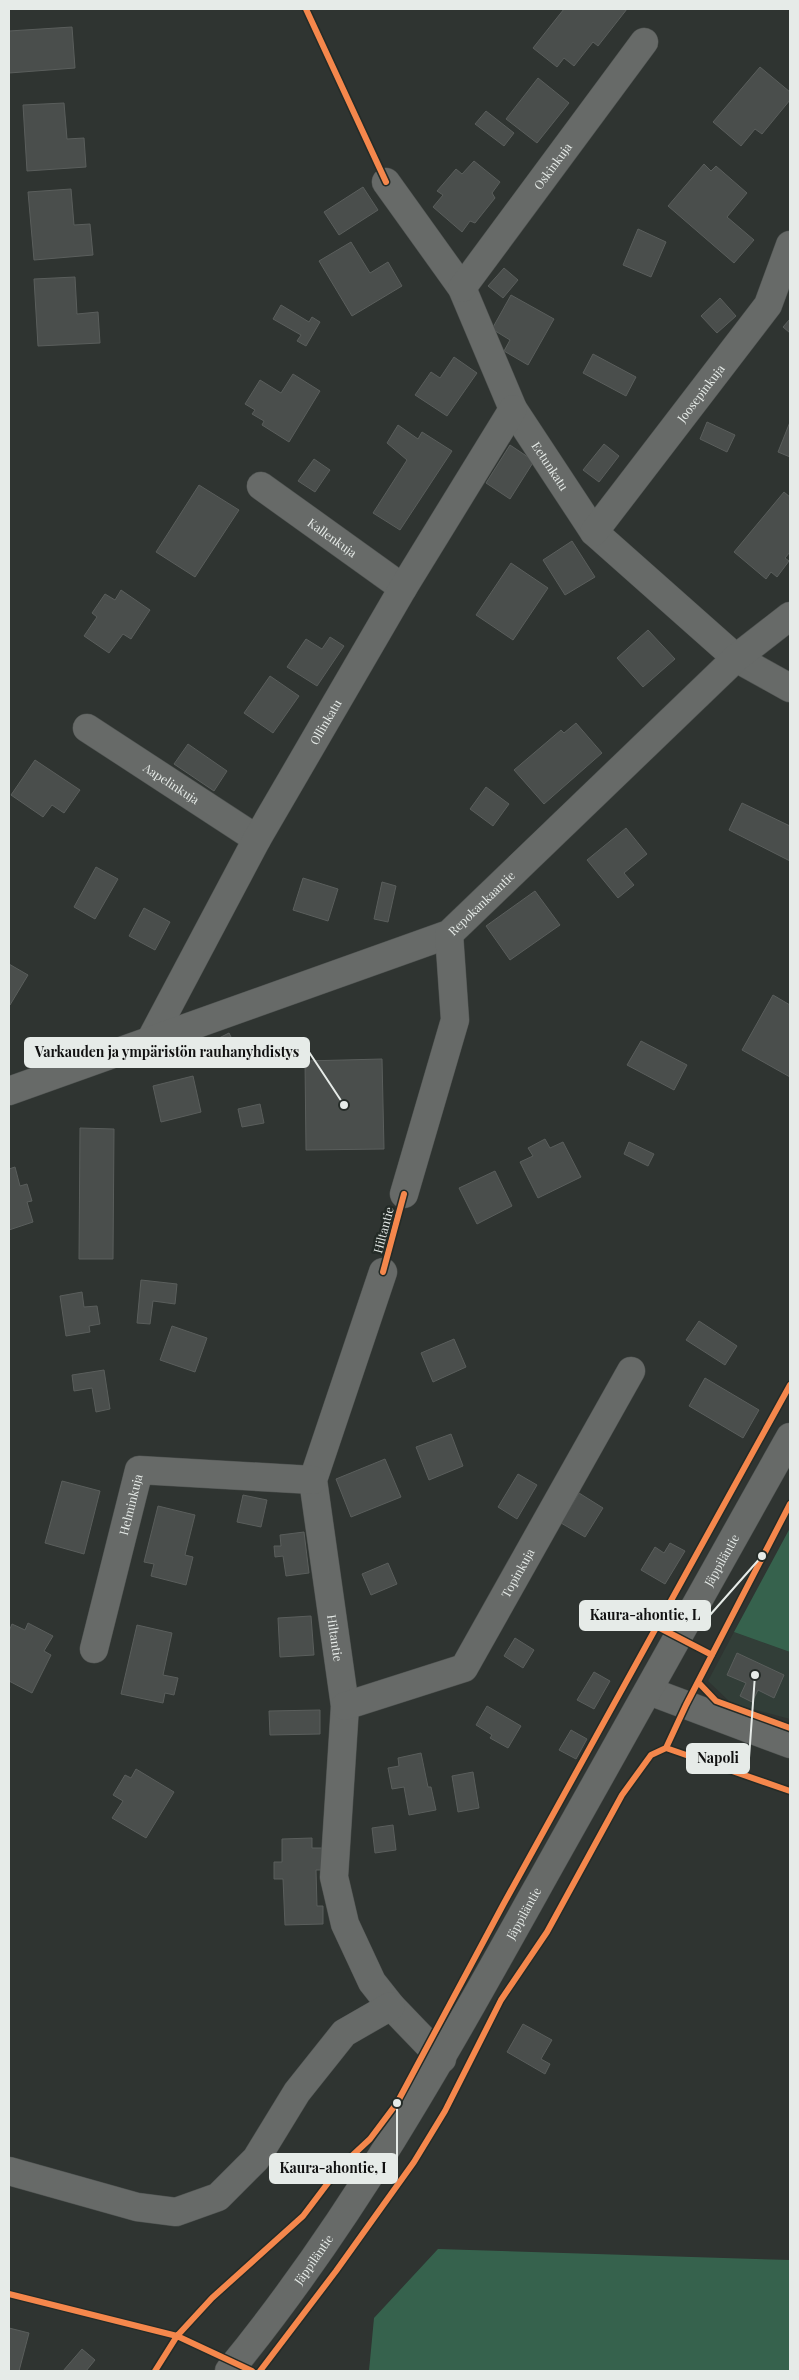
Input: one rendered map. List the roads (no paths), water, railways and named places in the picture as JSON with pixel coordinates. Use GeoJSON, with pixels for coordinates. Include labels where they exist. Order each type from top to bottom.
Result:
{"type":"FeatureCollection","features":[{"type":"Feature","properties":{"kind":"street","name":"Oskinkuja"},"geometry":{"type":"LineString","coordinates":[[462,288],[644,42]]}},
{"type":"Feature","properties":{"kind":"street","name":"Eetunkatu"},"geometry":{"type":"LineString","coordinates":[[386,182],[462,288],[513,409],[594,532],[736,658],[790,688]]}},
{"type":"Feature","properties":{"kind":"street","name":"Joosepinkuja"},"geometry":{"type":"LineString","coordinates":[[594,532],[768,305],[790,245]]}},
{"type":"Feature","properties":{"kind":"street","name":"Ollinkatu"},"geometry":{"type":"LineString","coordinates":[[151,1039],[257,840],[404,588],[513,409]]}},
{"type":"Feature","properties":{"kind":"street","name":"Kallenkuja"},"geometry":{"type":"LineString","coordinates":[[261,486],[404,588]]}},
{"type":"Feature","properties":{"kind":"street","name":"Repokankaantie"},"geometry":{"type":"LineString","coordinates":[[9,1091],[449,934],[736,658],[790,616]]}},
{"type":"Feature","properties":{"kind":"street","name":"Aapelinkuja"},"geometry":{"type":"LineString","coordinates":[[87,728],[257,840]]}},
{"type":"Feature","properties":{"kind":"street","name":"Hiltantie"},"geometry":{"type":"LineString","coordinates":[[404,1194],[455,1020],[449,934]]}},
{"type":"Feature","properties":{"kind":"street","name":"Hiltantie"},"geometry":{"type":"LineString","coordinates":[[383,1272],[314,1480],[345,1706],[334,1877],[345,1924],[372,1982],[391,2006],[442,2059]]}},
{"type":"Feature","properties":{"kind":"street","name":"Topinkuja"},"geometry":{"type":"LineString","coordinates":[[345,1706],[464,1668],[631,1371]]}},
{"type":"Feature","properties":{"kind":"street","name":"Jäppiläntie"},"geometry":{"type":"LineString","coordinates":[[229,2371],[272,2318],[351,2203],[442,2059],[790,1437]]}},
{"type":"Feature","properties":{"kind":"street","name":"Helminkuja"},"geometry":{"type":"LineString","coordinates":[[94,1649],[139,1470],[314,1480]]}},
{"type":"Feature","properties":{"kind":"street"},"geometry":{"type":"LineString","coordinates":[[649,1691],[790,1744]]}},
{"type":"Feature","properties":{"kind":"street"},"geometry":{"type":"LineString","coordinates":[[9,2171],[137,2207],[176,2212],[218,2197],[256,2159],[297,2092],[344,2033],[391,2006]]}},
{"type":"Feature","properties":{"kind":"place","name":"Varkauden ja ympäristön rauhanyhdistys"},"geometry":{"type":"Point","coordinates":[344,1105]}},
{"type":"Feature","properties":{"kind":"place","name":"Kaura-ahontie, L"},"geometry":{"type":"Point","coordinates":[762,1556]}},
{"type":"Feature","properties":{"kind":"place","name":"Napoli"},"geometry":{"type":"Point","coordinates":[755,1675]}},
{"type":"Feature","properties":{"kind":"place","name":"Kaura-ahontie, I"},"geometry":{"type":"Point","coordinates":[397,2103]}}]}
